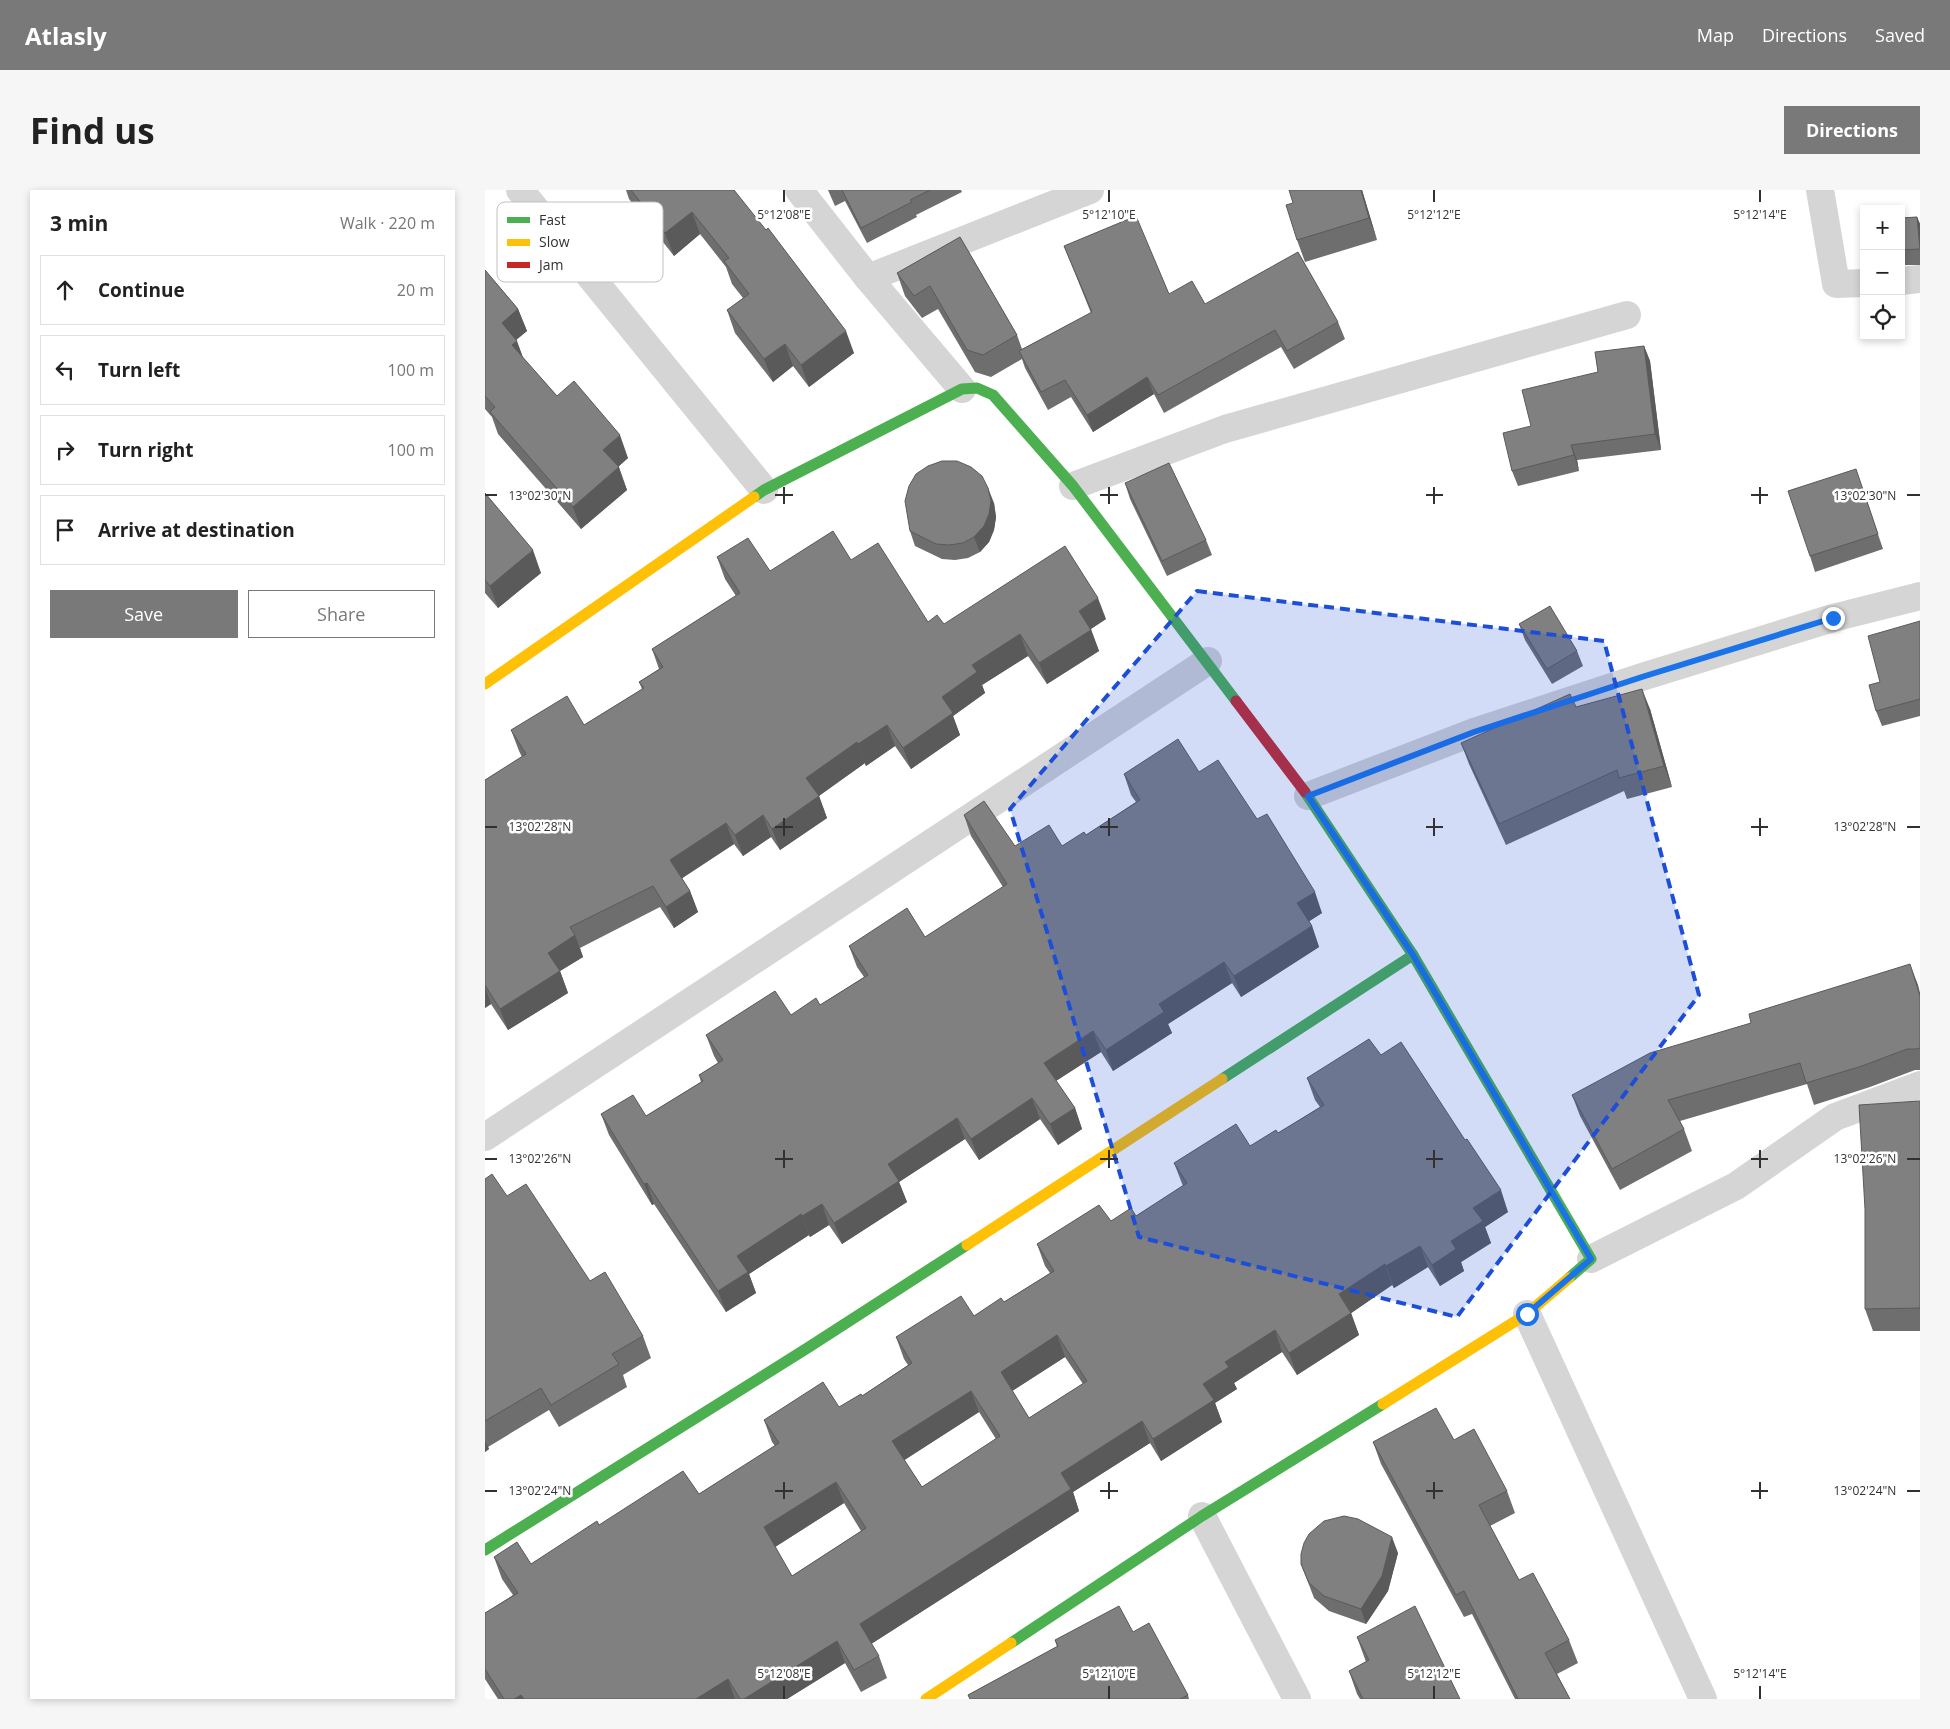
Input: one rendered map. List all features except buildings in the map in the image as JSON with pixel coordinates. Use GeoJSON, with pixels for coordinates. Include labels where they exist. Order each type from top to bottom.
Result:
{"type":"FeatureCollection","features":[{"type":"Feature","properties":{"kind":"street"},"geometry":{"type":"LineString","coordinates":[[519,190],[529,202]]}},
{"type":"Feature","properties":{"kind":"street"},"geometry":{"type":"LineString","coordinates":[[799,190],[868,278],[962,389]]}},
{"type":"Feature","properties":{"kind":"street"},"geometry":{"type":"LineString","coordinates":[[868,278],[1090,190]]}},
{"type":"Feature","properties":{"kind":"street"},"geometry":{"type":"LineString","coordinates":[[1820,190],[1836,284],[1860,283]]}},
{"type":"Feature","properties":{"kind":"street"},"geometry":{"type":"LineString","coordinates":[[1905,281],[1920,279]]}},
{"type":"Feature","properties":{"kind":"street"},"geometry":{"type":"LineString","coordinates":[[594,282],[764,490]]}},
{"type":"Feature","properties":{"kind":"street"},"geometry":{"type":"LineString","coordinates":[[1073,486],[1225,429],[1627,315]]}},
{"type":"Feature","properties":{"kind":"street"},"geometry":{"type":"LineString","coordinates":[[485,684],[764,490],[962,389],[977,388],[993,395],[1073,486],[1308,796],[1413,955],[1591,1259]]}},
{"type":"Feature","properties":{"kind":"street"},"geometry":{"type":"LineString","coordinates":[[1308,796],[1474,732],[1645,676],[1833,618],[1920,596]]}},
{"type":"Feature","properties":{"kind":"street"},"geometry":{"type":"LineString","coordinates":[[485,1137],[1207,661]]}},
{"type":"Feature","properties":{"kind":"street"},"geometry":{"type":"LineString","coordinates":[[485,1550],[809,1347],[1413,955]]}},
{"type":"Feature","properties":{"kind":"street"},"geometry":{"type":"LineString","coordinates":[[926,1699],[1202,1516],[1527,1314],[1591,1259],[1736,1186],[1835,1117],[1920,1085]]}},
{"type":"Feature","properties":{"kind":"street"},"geometry":{"type":"LineString","coordinates":[[1527,1314],[1703,1699]]}},
{"type":"Feature","properties":{"kind":"street"},"geometry":{"type":"LineString","coordinates":[[1202,1516],[1297,1699]]}},
{"type":"Feature","properties":{"kind":"highlighted area"},"geometry":{"type":"Polygon","coordinates":[[[1197,591],[1604,641],[1699,995],[1457,1317],[1139,1237],[1010,809],[1197,591]]]}},
{"type":"Feature","properties":{"kind":"traffic: fast"},"geometry":{"type":"LineString","coordinates":[[754,497],[764,490],[962,389],[977,388],[993,395],[1073,486],[1236,701]]}},
{"type":"Feature","properties":{"kind":"traffic: fast"},"geometry":{"type":"LineString","coordinates":[[1305,792],[1413,955],[1591,1259],[1569,1278]]}},
{"type":"Feature","properties":{"kind":"traffic: fast"},"geometry":{"type":"LineString","coordinates":[[1222,1079],[1413,955]]}},
{"type":"Feature","properties":{"kind":"traffic: fast"},"geometry":{"type":"LineString","coordinates":[[485,1550],[809,1347],[967,1245]]}},
{"type":"Feature","properties":{"kind":"traffic: fast"},"geometry":{"type":"LineString","coordinates":[[1011,1643],[1202,1516],[1383,1404]]}},
{"type":"Feature","properties":{"kind":"traffic: slow"},"geometry":{"type":"LineString","coordinates":[[485,684],[754,497]]}},
{"type":"Feature","properties":{"kind":"traffic: slow"},"geometry":{"type":"LineString","coordinates":[[967,1245],[1222,1079]]}},
{"type":"Feature","properties":{"kind":"traffic: slow"},"geometry":{"type":"LineString","coordinates":[[1383,1404],[1527,1314],[1569,1278]]}},
{"type":"Feature","properties":{"kind":"traffic: slow"},"geometry":{"type":"LineString","coordinates":[[926,1699],[1011,1643]]}},
{"type":"Feature","properties":{"kind":"traffic: jam"},"geometry":{"type":"LineString","coordinates":[[1236,701],[1305,792]]}},
{"type":"Feature","properties":{"kind":"route"},"geometry":{"type":"LineString","coordinates":[[1527,1314],[1591,1259],[1413,955],[1308,796],[1474,732],[1645,676],[1833,618]]}}]}
